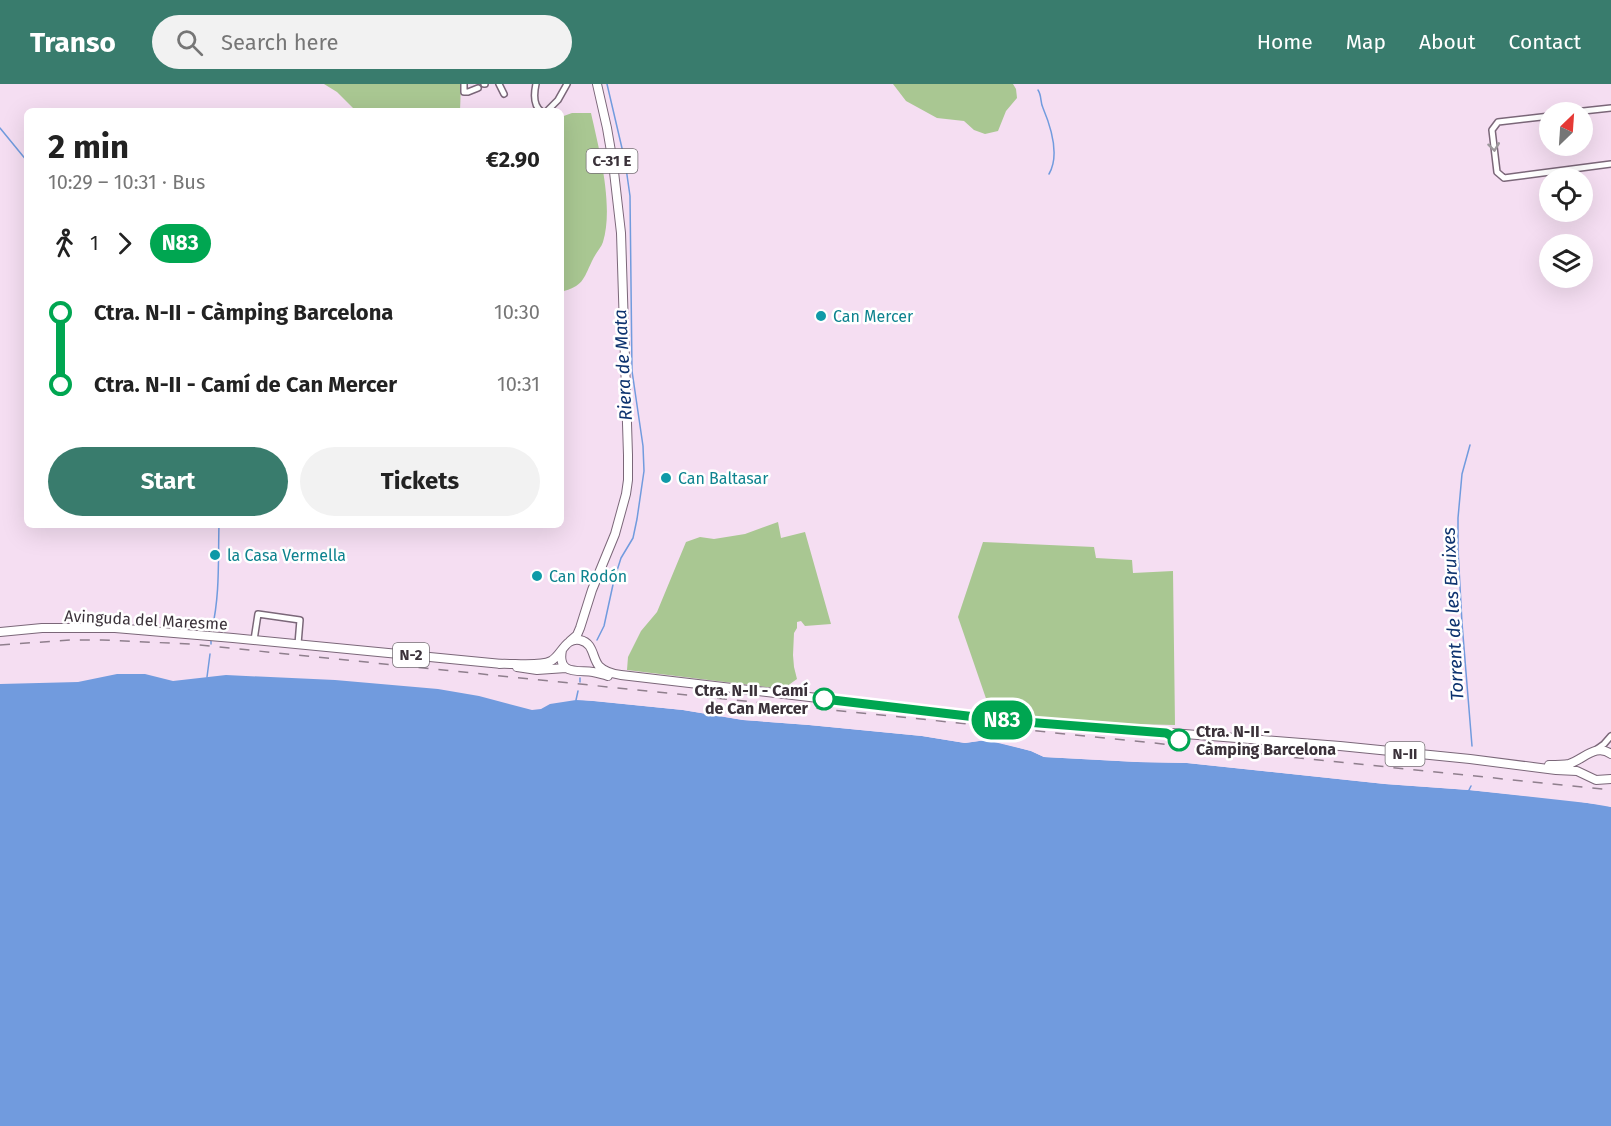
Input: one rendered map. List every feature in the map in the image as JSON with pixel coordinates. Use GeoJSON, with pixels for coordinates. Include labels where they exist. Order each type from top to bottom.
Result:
{"type":"FeatureCollection","features":[{"type":"Feature","properties":{"kind":"main road","name":"C-31 E"},"geometry":{"type":"LineString","coordinates":[[568,642],[577,635],[592,590],[615,534],[628,480],[621,242],[611,152],[597,84]]}},
{"type":"Feature","properties":{"kind":"main road","name":"C-31 E"},"geometry":{"type":"LineString","coordinates":[[585,615],[585,635],[588,644]]}},
{"type":"Feature","properties":{"kind":"main road","name":"Avinguda del Maresme"},"geometry":{"type":"LineString","coordinates":[[0,632],[42,628],[107,628],[298,644],[499,664],[526,669],[566,668]]}},
{"type":"Feature","properties":{"kind":"main road"},"geometry":{"type":"LineString","coordinates":[[568,642],[581,640],[588,644]]}},
{"type":"Feature","properties":{"kind":"main road","name":"N-2"},"geometry":{"type":"LineString","coordinates":[[562,650],[568,642]]}},
{"type":"Feature","properties":{"kind":"main road","name":"N-2"},"geometry":{"type":"LineString","coordinates":[[588,644],[599,666],[610,673],[666,681],[1015,721],[1340,746]]}},
{"type":"Feature","properties":{"kind":"main road"},"geometry":{"type":"LineString","coordinates":[[562,650],[561,660],[566,668]]}},
{"type":"Feature","properties":{"kind":"main road","name":"Avinguda del Maresme"},"geometry":{"type":"LineString","coordinates":[[499,664],[550,662],[562,650]]}},
{"type":"Feature","properties":{"kind":"main road"},"geometry":{"type":"LineString","coordinates":[[582,671],[592,662],[593,653]]}},
{"type":"Feature","properties":{"kind":"main road","name":"N-2"},"geometry":{"type":"LineString","coordinates":[[566,668],[574,672],[596,672],[621,680],[666,681]]}},
{"type":"Feature","properties":{"kind":"main road","name":"N-II"},"geometry":{"type":"LineString","coordinates":[[1340,746],[1503,762],[1561,765],[1574,762],[1593,752]]}},
{"type":"Feature","properties":{"kind":"main road"},"geometry":{"type":"LineString","coordinates":[[1591,777],[1585,766],[1586,759],[1593,752],[1604,750],[1611,754]]}},
{"type":"Feature","properties":{"kind":"main road","name":"N-II"},"geometry":{"type":"LineString","coordinates":[[1503,762],[1577,771],[1596,780],[1610,778]]}},
{"type":"Feature","properties":{"kind":"street"},"geometry":{"type":"LineString","coordinates":[[464,84],[464,92],[478,88]]}},
{"type":"Feature","properties":{"kind":"street"},"geometry":{"type":"LineString","coordinates":[[499,84],[504,94]]}},
{"type":"Feature","properties":{"kind":"street"},"geometry":{"type":"LineString","coordinates":[[536,84],[534,95],[538,108]]}},
{"type":"Feature","properties":{"kind":"street"},"geometry":{"type":"LineString","coordinates":[[551,108],[567,84]]}},
{"type":"Feature","properties":{"kind":"street"},"geometry":{"type":"LineString","coordinates":[[1593,110],[1611,108]]}},
{"type":"Feature","properties":{"kind":"street"},"geometry":{"type":"LineString","coordinates":[[1539,117],[1498,122],[1492,130],[1497,172],[1504,178],[1611,164]]}},
{"type":"Feature","properties":{"kind":"street"},"geometry":{"type":"LineString","coordinates":[[254,640],[258,614],[275,615],[300,620],[298,644]]}},
{"type":"Feature","properties":{"kind":"street"},"geometry":{"type":"LineString","coordinates":[[1593,752],[1611,736]]}},
{"type":"Feature","properties":{"kind":"green space"},"geometry":{"type":"Polygon","coordinates":[[[324,84],[461,84],[460,108],[353,108],[337,92],[324,84]]]}},
{"type":"Feature","properties":{"kind":"green space"},"geometry":{"type":"Polygon","coordinates":[[[893,84],[1013,84],[1017,98],[1006,111],[998,131],[985,134],[974,130],[964,121],[937,118],[906,101],[893,84]]]}},
{"type":"Feature","properties":{"kind":"green space"},"geometry":{"type":"Polygon","coordinates":[[[572,113],[591,113],[604,178],[607,212],[602,244],[584,278],[578,285],[564,291],[564,116],[572,113]]]}},
{"type":"Feature","properties":{"kind":"green space"},"geometry":{"type":"Polygon","coordinates":[[[778,522],[781,538],[805,532],[831,624],[805,626],[801,621],[797,622],[793,655],[797,679],[783,689],[627,670],[628,657],[641,631],[657,612],[686,542],[700,537],[714,539],[745,534],[778,522]]]}},
{"type":"Feature","properties":{"kind":"green space"},"geometry":{"type":"Polygon","coordinates":[[[983,542],[1094,547],[1096,558],[1132,560],[1133,573],[1173,571],[1175,725],[1132,724],[991,713],[958,617],[983,542]]]}},
{"type":"Feature","properties":{"kind":"water"},"geometry":{"type":"Polygon","coordinates":[[[117,674],[145,674],[173,681],[226,675],[335,680],[438,689],[479,696],[532,710],[541,709],[550,704],[576,700],[595,701],[683,710],[743,720],[922,736],[965,743],[986,740],[1031,751],[1044,757],[1187,763],[1605,805],[1611,807],[1611,1126],[0,1126],[0,684],[78,682],[117,674]]]}},
{"type":"Feature","properties":{"kind":"pier"},"geometry":{"type":"Polygon","coordinates":[[[582,697],[683,707],[744,717],[922,733],[965,740],[985,737],[986,740],[965,743],[922,736],[743,720],[683,710],[583,700],[582,697]]]}},
{"type":"Feature","properties":{"kind":"pier"},"geometry":{"type":"Polygon","coordinates":[[[992,738],[1032,748],[1045,754],[1187,760],[1385,781],[1570,797],[1606,802],[1611,804],[1611,807],[1570,800],[1385,784],[1187,763],[1044,757],[1031,751],[993,741],[992,738]]]}},
{"type":"Feature","properties":{"kind":"waterway","name":"Riera de Mata"},"geometry":{"type":"LineString","coordinates":[[597,640],[604,626],[621,558],[633,538],[644,471],[643,446],[632,371],[630,196],[625,161],[607,84]]}},
{"type":"Feature","properties":{"kind":"waterway"},"geometry":{"type":"LineString","coordinates":[[1038,90],[1053,141],[1054,158],[1049,174]]}},
{"type":"Feature","properties":{"kind":"waterway"},"geometry":{"type":"LineString","coordinates":[[0,128],[24,157]]}},
{"type":"Feature","properties":{"kind":"waterway","name":"Torrent de les Bruixes"},"geometry":{"type":"LineString","coordinates":[[1470,445],[1462,474],[1458,550],[1472,746]]}},
{"type":"Feature","properties":{"kind":"waterway"},"geometry":{"type":"LineString","coordinates":[[212,629],[217,590],[219,528]]}},
{"type":"Feature","properties":{"kind":"waterway"},"geometry":{"type":"LineString","coordinates":[[207,677],[210,654]]}},
{"type":"Feature","properties":{"kind":"waterway","name":"Riera de Mata"},"geometry":{"type":"LineString","coordinates":[[576,700],[578,691]]}},
{"type":"Feature","properties":{"kind":"waterway"},"geometry":{"type":"LineString","coordinates":[[988,735],[989,740]]}},
{"type":"Feature","properties":{"kind":"waterway","name":"Torrent de les Bruixes"},"geometry":{"type":"LineString","coordinates":[[1469,790],[1471,786]]}},
{"type":"Feature","properties":{"kind":"railway"},"geometry":{"type":"LineString","coordinates":[[0,645],[70,640],[190,644],[1611,790]]}},
{"type":"Feature","properties":{"kind":"bus line","name":"N83"},"geometry":{"type":"LineString","coordinates":[[824,699],[1001,720],[1166,733],[1179,740]]}},
{"type":"Feature","properties":{"kind":"place","name":"Can Mercer"},"geometry":{"type":"Point","coordinates":[821,316]}},
{"type":"Feature","properties":{"kind":"place","name":"Can Baltasar"},"geometry":{"type":"Point","coordinates":[666,478]}},
{"type":"Feature","properties":{"kind":"place","name":"la Casa Vermella"},"geometry":{"type":"Point","coordinates":[215,555]}},
{"type":"Feature","properties":{"kind":"place","name":"Can Rodón"},"geometry":{"type":"Point","coordinates":[537,576]}},
{"type":"Feature","properties":{"kind":"place","name":"Ctra. N-II - Camí de Can Mercer"},"geometry":{"type":"Point","coordinates":[824,699]}},
{"type":"Feature","properties":{"kind":"place","name":"Ctra. N-II - Càmping Barcelona"},"geometry":{"type":"Point","coordinates":[1179,740]}}]}
